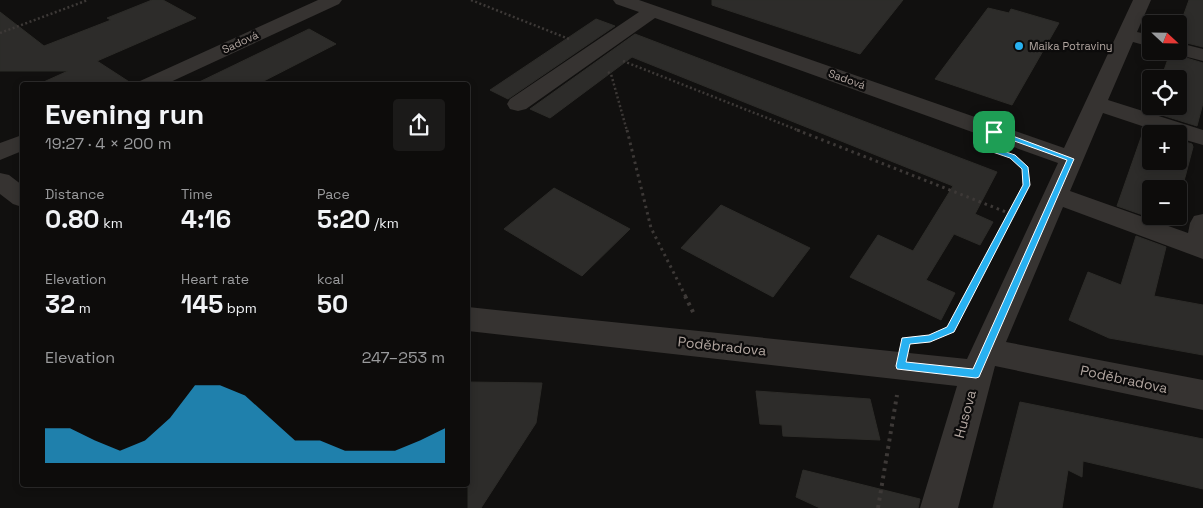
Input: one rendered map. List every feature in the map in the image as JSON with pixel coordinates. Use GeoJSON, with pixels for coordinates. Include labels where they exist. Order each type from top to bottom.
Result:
{"type":"FeatureCollection","features":[{"type":"Feature","properties":{"kind":"street","name":"Sadová"},"geometry":{"type":"LineString","coordinates":[[154,82],[333,0]]}},
{"type":"Feature","properties":{"kind":"street","name":"Sadová"},"geometry":{"type":"LineString","coordinates":[[622,0],[1071,159]]}},
{"type":"Feature","properties":{"kind":"street","name":"Husova"},"geometry":{"type":"LineString","coordinates":[[939,508],[981,362],[1094,103],[1138,38],[1142,0]]}},
{"type":"Feature","properties":{"kind":"street"},"geometry":{"type":"LineString","coordinates":[[518,104],[653,11]]}},
{"type":"Feature","properties":{"kind":"street"},"geometry":{"type":"LineString","coordinates":[[1188,51],[1203,55]]}},
{"type":"Feature","properties":{"kind":"street"},"geometry":{"type":"LineString","coordinates":[[1094,103],[1203,138]]}},
{"type":"Feature","properties":{"kind":"street"},"geometry":{"type":"LineString","coordinates":[[0,152],[20,143]]}},
{"type":"Feature","properties":{"kind":"street"},"geometry":{"type":"LineString","coordinates":[[0,181],[20,196]]}},
{"type":"Feature","properties":{"kind":"street"},"geometry":{"type":"LineString","coordinates":[[1055,195],[1202,240]]}},
{"type":"Feature","properties":{"kind":"street","name":"Poděbradova"},"geometry":{"type":"LineString","coordinates":[[470,319],[901,366],[981,362],[1203,395]]}},
{"type":"Feature","properties":{"kind":"path"},"geometry":{"type":"LineString","coordinates":[[0,33],[88,0]]}},
{"type":"Feature","properties":{"kind":"path"},"geometry":{"type":"LineString","coordinates":[[471,0],[592,53],[1011,214]]}},
{"type":"Feature","properties":{"kind":"path"},"geometry":{"type":"LineString","coordinates":[[592,53],[610,74],[635,160],[650,228],[695,316],[685,315]]}},
{"type":"Feature","properties":{"kind":"path"},"geometry":{"type":"LineString","coordinates":[[878,508],[906,340],[930,338],[951,330],[1026,185],[1025,168],[1019,163]]}},
{"type":"Feature","properties":{"kind":"building"},"geometry":{"type":"Polygon","coordinates":[[[152,0],[163,0],[196,18],[97,61],[129,82],[44,82],[68,71],[0,71],[0,12],[44,46],[111,20],[107,18],[152,0]]]}},
{"type":"Feature","properties":{"kind":"building"},"geometry":{"type":"Polygon","coordinates":[[[712,0],[903,0],[860,54],[712,5],[712,0]]]}},
{"type":"Feature","properties":{"kind":"building"},"geometry":{"type":"Polygon","coordinates":[[[1189,0],[1203,0],[1203,47],[1188,43],[1188,15],[1184,15],[1189,0]]]}},
{"type":"Feature","properties":{"kind":"building"},"geometry":{"type":"Polygon","coordinates":[[[988,8],[1009,13],[1011,9],[1059,23],[1012,105],[935,79],[988,8]]]}},
{"type":"Feature","properties":{"kind":"building"},"geometry":{"type":"Polygon","coordinates":[[[596,19],[615,26],[508,99],[490,90],[596,19]]]}},
{"type":"Feature","properties":{"kind":"building"},"geometry":{"type":"Polygon","coordinates":[[[309,29],[336,44],[262,82],[199,82],[309,29]]]}},
{"type":"Feature","properties":{"kind":"building"},"geometry":{"type":"Polygon","coordinates":[[[635,34],[997,172],[975,214],[993,222],[980,245],[954,234],[926,280],[955,293],[941,320],[850,277],[878,235],[913,251],[953,186],[632,57],[550,118],[530,109],[635,34]]]}},
{"type":"Feature","properties":{"kind":"building"},"geometry":{"type":"Polygon","coordinates":[[[1188,58],[1203,63],[1203,103],[1197,126],[1162,115],[1187,115],[1187,70],[1164,70],[1168,60],[1188,60],[1188,58]]]}},
{"type":"Feature","properties":{"kind":"building"},"geometry":{"type":"Polygon","coordinates":[[[1142,135],[1142,170],[1187,170],[1184,180],[1142,180],[1142,215],[1117,206],[1142,135]]]}},
{"type":"Feature","properties":{"kind":"building"},"geometry":{"type":"Polygon","coordinates":[[[1187,142],[1192,144],[1193,147],[1187,170],[1187,142]]]}},
{"type":"Feature","properties":{"kind":"building"},"geometry":{"type":"Polygon","coordinates":[[[554,188],[630,229],[582,276],[504,229],[554,188]]]}},
{"type":"Feature","properties":{"kind":"building"},"geometry":{"type":"Polygon","coordinates":[[[721,205],[810,248],[773,297],[681,248],[721,205]]]}},
{"type":"Feature","properties":{"kind":"building"},"geometry":{"type":"Polygon","coordinates":[[[1136,236],[1166,247],[1154,296],[1203,305],[1203,355],[1109,338],[1069,320],[1088,272],[1121,285],[1136,236]]]}},
{"type":"Feature","properties":{"kind":"building"},"geometry":{"type":"Polygon","coordinates":[[[470,382],[542,383],[536,423],[481,508],[468,508],[468,487],[470,487],[470,382]]]}},
{"type":"Feature","properties":{"kind":"building"},"geometry":{"type":"Polygon","coordinates":[[[756,391],[870,399],[880,440],[783,436],[782,425],[760,424],[756,391]]]}},
{"type":"Feature","properties":{"kind":"building"},"geometry":{"type":"Polygon","coordinates":[[[1020,402],[1203,439],[1203,489],[1083,461],[1082,477],[1068,470],[1062,508],[993,508],[1020,402]]]}},
{"type":"Feature","properties":{"kind":"building"},"geometry":{"type":"Polygon","coordinates":[[[803,470],[920,499],[918,508],[820,508],[796,497],[803,470]]]}},
{"type":"Feature","properties":{"kind":"place","name":"Maika Potraviny"},"geometry":{"type":"Point","coordinates":[1019,46]}},
{"type":"Feature","properties":{"kind":"route"},"geometry":{"type":"LineString","coordinates":[[994,132],[1071,159],[976,374],[901,366],[906,340],[930,338],[951,330],[1026,185],[1025,168],[1012,157],[984,148],[994,132]]}}]}
